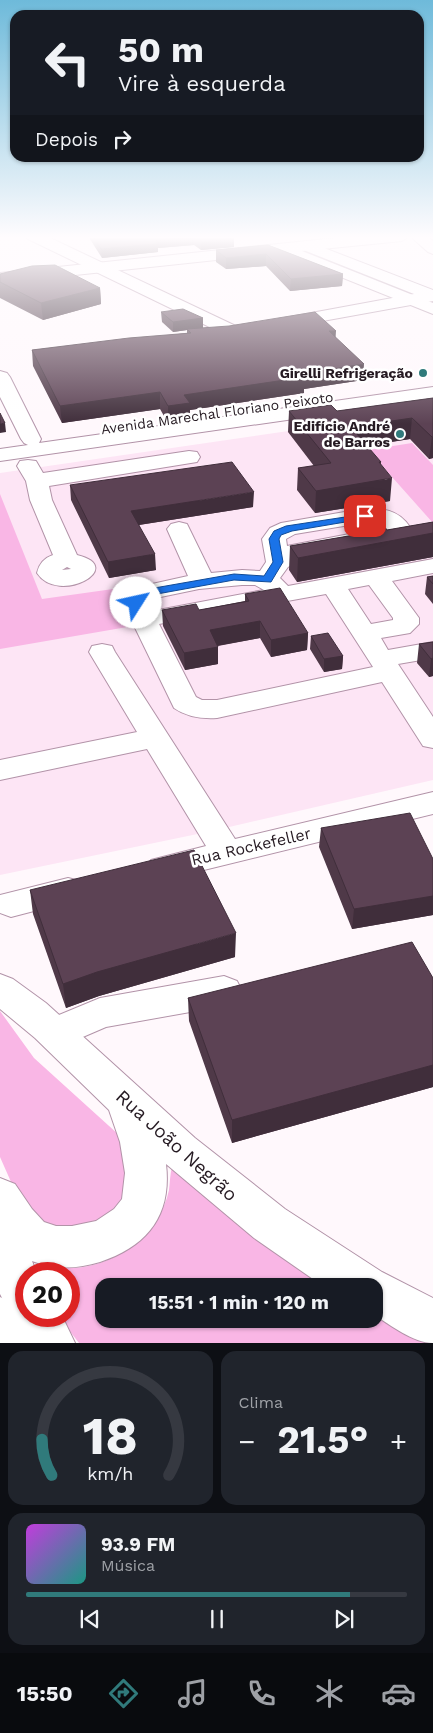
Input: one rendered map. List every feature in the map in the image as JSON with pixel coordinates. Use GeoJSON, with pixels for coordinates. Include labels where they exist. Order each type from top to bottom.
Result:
{"type":"FeatureCollection","features":[{"type":"Feature","properties":{"kind":"street"},"geometry":{"type":"LineString","coordinates":[[164,299],[234,332]]}},
{"type":"Feature","properties":{"kind":"street"},"geometry":{"type":"LineString","coordinates":[[407,299],[433,309]]}},
{"type":"Feature","properties":{"kind":"street"},"geometry":{"type":"LineString","coordinates":[[271,325],[422,299]]}},
{"type":"Feature","properties":{"kind":"street"},"geometry":{"type":"LineString","coordinates":[[205,335],[253,329]]}},
{"type":"Feature","properties":{"kind":"street"},"geometry":{"type":"LineString","coordinates":[[0,377],[31,439]]}},
{"type":"Feature","properties":{"kind":"street","name":"Avenida Marechal Floriano Peixoto"},"geometry":{"type":"LineString","coordinates":[[0,443],[433,382]]}},
{"type":"Feature","properties":{"kind":"street"},"geometry":{"type":"LineString","coordinates":[[1,462],[433,393]]}},
{"type":"Feature","properties":{"kind":"street","name":"Avenida Marechal Floriano Peixoto"},"geometry":{"type":"LineString","coordinates":[[1,462],[35,481],[433,405]]}},
{"type":"Feature","properties":{"kind":"street"},"geometry":{"type":"LineString","coordinates":[[1,462],[19,484],[189,457]]}},
{"type":"Feature","properties":{"kind":"street"},"geometry":{"type":"LineString","coordinates":[[35,481],[67,560]]}},
{"type":"Feature","properties":{"kind":"street"},"geometry":{"type":"LineString","coordinates":[[178,529],[203,583]]}},
{"type":"Feature","properties":{"kind":"street"},"geometry":{"type":"LineString","coordinates":[[433,566],[332,584],[276,578],[234,577],[143,593],[136,597],[136,603],[146,620],[184,702],[191,708],[217,709],[385,666],[433,650]]}},
{"type":"Feature","properties":{"kind":"street"},"geometry":{"type":"LineString","coordinates":[[364,633],[402,627],[406,624],[406,618],[376,577]]}},
{"type":"Feature","properties":{"kind":"street"},"geometry":{"type":"LineString","coordinates":[[146,620],[276,578]]}},
{"type":"Feature","properties":{"kind":"street"},"geometry":{"type":"LineString","coordinates":[[332,584],[385,666],[428,725]]}},
{"type":"Feature","properties":{"kind":"street"},"geometry":{"type":"LineString","coordinates":[[102,652],[227,852]]}},
{"type":"Feature","properties":{"kind":"street"},"geometry":{"type":"LineString","coordinates":[[0,770],[154,738]]}},
{"type":"Feature","properties":{"kind":"street","name":"Rua Rockefeller"},"geometry":{"type":"LineString","coordinates":[[133,875],[433,803]]}},
{"type":"Feature","properties":{"kind":"street"},"geometry":{"type":"LineString","coordinates":[[11,904],[96,884]]}},
{"type":"Feature","properties":{"kind":"street","name":"Rua João Negrão"},"geometry":{"type":"LineString","coordinates":[[0,989],[20,1003],[55,1033],[124,1099],[237,1200],[324,1264],[350,1278]]}},
{"type":"Feature","properties":{"kind":"street"},"geometry":{"type":"LineString","coordinates":[[55,1033],[100,1013],[231,990]]}},
{"type":"Feature","properties":{"kind":"street"},"geometry":{"type":"LineString","coordinates":[[0,1198],[15,1223],[31,1238],[56,1247],[86,1247],[120,1232],[138,1213],[146,1186],[146,1163],[138,1132],[124,1099]]}},
{"type":"Feature","properties":{"kind":"street"},"geometry":{"type":"LineString","coordinates":[[0,1229],[15,1276]]}},
{"type":"Feature","properties":{"kind":"street"},"geometry":{"type":"LineString","coordinates":[[383,1296],[431,1321]]}},
{"type":"Feature","properties":{"kind":"street"},"geometry":{"type":"LineString","coordinates":[[0,1320],[29,1343]]}},
{"type":"Feature","properties":{"kind":"street"},"geometry":{"type":"LineString","coordinates":[[42,1327],[52,1343]]}},
{"type":"Feature","properties":{"kind":"shaded area"},"geometry":{"type":"Polygon","coordinates":[[[433,410],[433,780],[212,831],[0,875],[0,473],[433,410]]]}},
{"type":"Feature","properties":{"kind":"shaded area"},"geometry":{"type":"Polygon","coordinates":[[[412,443],[433,465],[433,523],[368,450],[412,443]]]}},
{"type":"Feature","properties":{"kind":"shaded area"},"geometry":{"type":"Polygon","coordinates":[[[0,494],[42,599],[113,589],[133,626],[0,649],[0,494]]]}},
{"type":"Feature","properties":{"kind":"shaded area"},"geometry":{"type":"Polygon","coordinates":[[[0,1011],[34,1058],[119,1135],[131,1163],[122,1202],[106,1218],[83,1229],[58,1231],[23,1209],[0,1157],[0,1011]]]}},
{"type":"Feature","properties":{"kind":"shaded area"},"geometry":{"type":"Polygon","coordinates":[[[172,1167],[316,1278],[95,1278],[95,1328],[383,1328],[383,1319],[427,1343],[79,1343],[67,1327],[80,1327],[80,1267],[90,1266],[120,1254],[146,1233],[164,1206],[169,1190],[172,1167]]]}},
{"type":"Feature","properties":{"kind":"building"},"geometry":{"type":"Polygon","coordinates":[[[33,299],[58,299],[41,303],[33,299]]]}},
{"type":"Feature","properties":{"kind":"building"},"geometry":{"type":"Polygon","coordinates":[[[183,309],[203,318],[173,322],[161,312],[183,309]]]}},
{"type":"Feature","properties":{"kind":"building"},"geometry":{"type":"Polygon","coordinates":[[[315,312],[336,331],[329,331],[364,364],[302,374],[305,377],[184,395],[190,403],[168,406],[160,392],[60,406],[32,350],[129,338],[191,333],[187,329],[229,326],[315,312]]]}},
{"type":"Feature","properties":{"kind":"building"},"geometry":{"type":"Polygon","coordinates":[[[433,398],[433,437],[412,418],[351,427],[392,478],[316,491],[298,468],[331,463],[289,411],[331,405],[337,411],[433,398]]]}},
{"type":"Feature","properties":{"kind":"building"},"geometry":{"type":"Polygon","coordinates":[[[0,413],[5,423],[0,424],[0,413]]]}},
{"type":"Feature","properties":{"kind":"building"},"geometry":{"type":"Polygon","coordinates":[[[232,462],[254,492],[131,511],[155,554],[108,562],[70,485],[232,462]]]}},
{"type":"Feature","properties":{"kind":"building"},"geometry":{"type":"Polygon","coordinates":[[[381,522],[387,530],[433,522],[433,533],[298,558],[290,546],[366,533],[361,525],[381,522]]]}},
{"type":"Feature","properties":{"kind":"building"},"geometry":{"type":"Polygon","coordinates":[[[433,576],[433,584],[427,577],[433,576]]]}},
{"type":"Feature","properties":{"kind":"building"},"geometry":{"type":"Polygon","coordinates":[[[280,588],[308,633],[271,640],[260,621],[210,630],[218,647],[184,653],[162,610],[196,604],[199,610],[249,601],[245,594],[280,588]]]}},
{"type":"Feature","properties":{"kind":"building"},"geometry":{"type":"Polygon","coordinates":[[[328,633],[343,656],[324,659],[311,636],[328,633]]]}},
{"type":"Feature","properties":{"kind":"building"},"geometry":{"type":"Polygon","coordinates":[[[433,642],[433,658],[431,659],[419,644],[433,642]]]}},
{"type":"Feature","properties":{"kind":"building"},"geometry":{"type":"Polygon","coordinates":[[[410,813],[433,859],[433,896],[354,909],[321,828],[410,813]]]}},
{"type":"Feature","properties":{"kind":"building"},"geometry":{"type":"Polygon","coordinates":[[[194,850],[236,933],[97,972],[63,984],[30,890],[194,850]]]}},
{"type":"Feature","properties":{"kind":"building"},"geometry":{"type":"Polygon","coordinates":[[[412,942],[433,978],[433,1065],[232,1120],[188,998],[412,942]]]}},
{"type":"Feature","properties":{"kind":"place","name":"Girelli Refrigeração"},"geometry":{"type":"Point","coordinates":[423,373]}},
{"type":"Feature","properties":{"kind":"place","name":"Edifício André de Barros"},"geometry":{"type":"Point","coordinates":[400,434]}},
{"type":"Feature","properties":{"kind":"route"},"geometry":{"type":"LineString","coordinates":[[136,603],[136,597],[143,593],[234,577],[251,577],[267,580],[278,562],[274,539],[278,533],[289,528],[365,516]]}}]}
